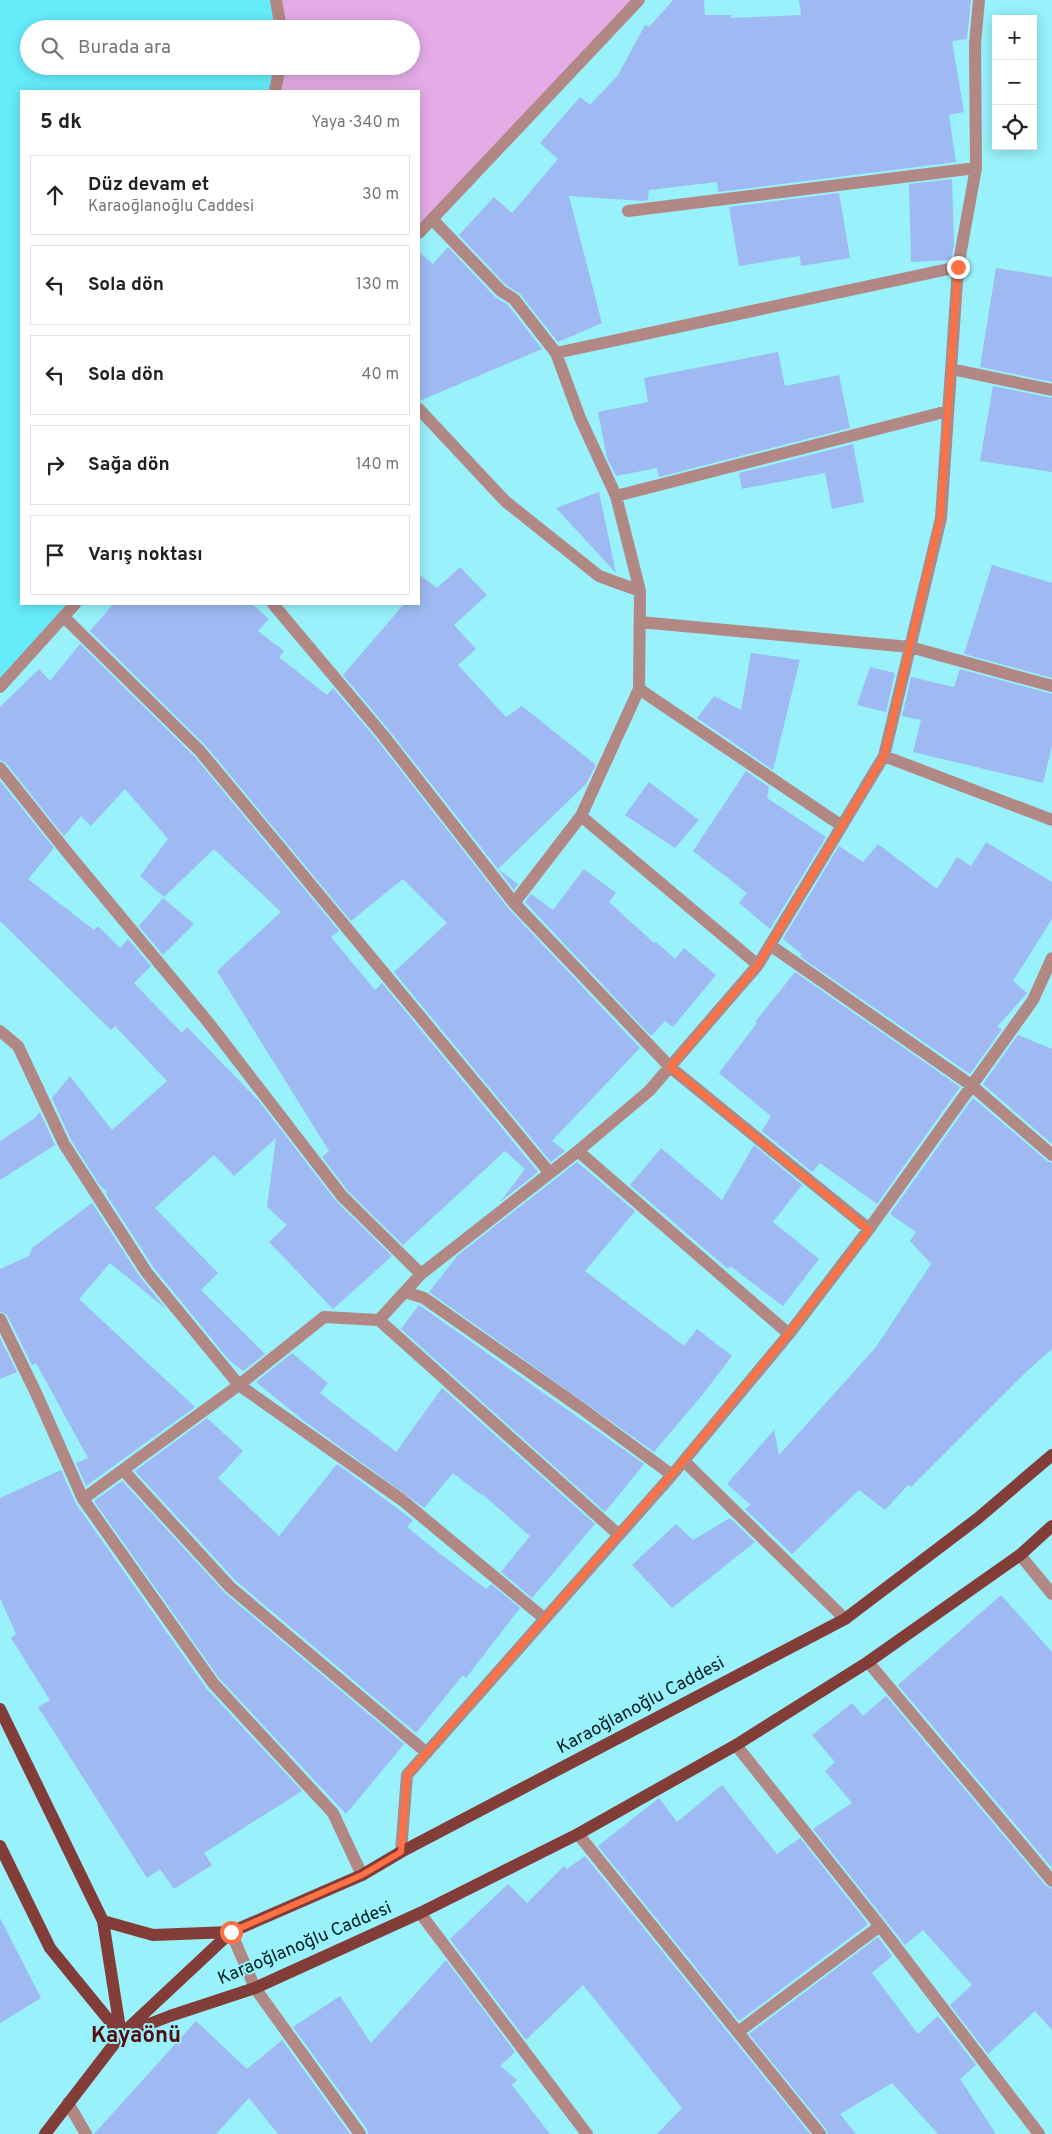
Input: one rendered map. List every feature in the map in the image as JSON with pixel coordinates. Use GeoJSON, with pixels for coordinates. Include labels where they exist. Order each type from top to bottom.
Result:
{"type":"FeatureCollection","features":[{"type":"Feature","properties":{"kind":"main road","name":"Karaoğlanoğlu Caddesi"},"geometry":{"type":"LineString","coordinates":[[121,2035],[231,1932],[362,1875],[401,1852],[844,1619],[977,1519],[1052,1455]]}},
{"type":"Feature","properties":{"kind":"main road","name":"Karaoğlanoğlu Caddesi"},"geometry":{"type":"LineString","coordinates":[[121,2035],[170,2016],[255,1988],[420,1913],[578,1834],[736,1745],[868,1662],[1020,1555],[1052,1526]]}},
{"type":"Feature","properties":{"kind":"main road"},"geometry":{"type":"LineString","coordinates":[[0,1709],[103,1921],[121,2035],[44,2134]]}},
{"type":"Feature","properties":{"kind":"main road"},"geometry":{"type":"LineString","coordinates":[[0,1846],[50,1948],[121,2035]]}},
{"type":"Feature","properties":{"kind":"main road"},"geometry":{"type":"LineString","coordinates":[[103,1921],[153,1935],[231,1932]]}},
{"type":"Feature","properties":{"kind":"street"},"geometry":{"type":"LineString","coordinates":[[276,0],[279,20]]}},
{"type":"Feature","properties":{"kind":"street"},"geometry":{"type":"LineString","coordinates":[[420,232],[639,0]]}},
{"type":"Feature","properties":{"kind":"street"},"geometry":{"type":"LineString","coordinates":[[379,1320],[421,1274],[578,1151],[649,1091],[758,965],[884,756],[940,518],[958,267],[976,168],[975,44],[979,0]]}},
{"type":"Feature","properties":{"kind":"street"},"geometry":{"type":"LineString","coordinates":[[275,90],[278,75]]}},
{"type":"Feature","properties":{"kind":"street"},"geometry":{"type":"LineString","coordinates":[[628,211],[976,168]]}},
{"type":"Feature","properties":{"kind":"street"},"geometry":{"type":"LineString","coordinates":[[432,219],[501,291],[514,299],[556,353],[580,418],[616,496],[640,591],[639,689],[581,816],[514,903]]}},
{"type":"Feature","properties":{"kind":"street"},"geometry":{"type":"LineString","coordinates":[[556,353],[958,267]]}},
{"type":"Feature","properties":{"kind":"street"},"geometry":{"type":"LineString","coordinates":[[951,369],[1052,390]]}},
{"type":"Feature","properties":{"kind":"street"},"geometry":{"type":"LineString","coordinates":[[420,410],[505,501],[599,576],[640,591]]}},
{"type":"Feature","properties":{"kind":"street"},"geometry":{"type":"LineString","coordinates":[[616,496],[948,411]]}},
{"type":"Feature","properties":{"kind":"street"},"geometry":{"type":"LineString","coordinates":[[0,687],[74,605]]}},
{"type":"Feature","properties":{"kind":"street"},"geometry":{"type":"LineString","coordinates":[[274,605],[383,735],[514,903],[670,1067],[869,1230]]}},
{"type":"Feature","properties":{"kind":"street"},"geometry":{"type":"LineString","coordinates":[[64,617],[200,751],[549,1172]]}},
{"type":"Feature","properties":{"kind":"street"},"geometry":{"type":"LineString","coordinates":[[640,622],[910,647],[1052,686]]}},
{"type":"Feature","properties":{"kind":"street"},"geometry":{"type":"LineString","coordinates":[[639,689],[842,826]]}},
{"type":"Feature","properties":{"kind":"street"},"geometry":{"type":"LineString","coordinates":[[884,756],[1052,820]]}},
{"type":"Feature","properties":{"kind":"street"},"geometry":{"type":"LineString","coordinates":[[0,768],[208,1022],[342,1196],[421,1274]]}},
{"type":"Feature","properties":{"kind":"street"},"geometry":{"type":"LineString","coordinates":[[581,816],[758,965]]}},
{"type":"Feature","properties":{"kind":"street"},"geometry":{"type":"LineString","coordinates":[[770,945],[971,1086],[1052,1154]]}},
{"type":"Feature","properties":{"kind":"street"},"geometry":{"type":"LineString","coordinates":[[401,1852],[407,1775],[619,1536],[788,1334],[869,1230],[1033,1000],[1052,958]]}},
{"type":"Feature","properties":{"kind":"street"},"geometry":{"type":"LineString","coordinates":[[0,1031],[18,1046],[64,1144],[147,1273],[239,1386],[402,1500],[545,1619]]}},
{"type":"Feature","properties":{"kind":"street"},"geometry":{"type":"LineString","coordinates":[[578,1151],[788,1334]]}},
{"type":"Feature","properties":{"kind":"street"},"geometry":{"type":"LineString","coordinates":[[405,1292],[424,1298],[672,1474]]}},
{"type":"Feature","properties":{"kind":"street"},"geometry":{"type":"LineString","coordinates":[[83,1499],[239,1386],[324,1317],[379,1320],[619,1536]]}},
{"type":"Feature","properties":{"kind":"street"},"geometry":{"type":"LineString","coordinates":[[0,1319],[37,1395],[83,1499],[213,1683],[333,1814],[362,1875]]}},
{"type":"Feature","properties":{"kind":"street"},"geometry":{"type":"LineString","coordinates":[[684,1460],[844,1619]]}},
{"type":"Feature","properties":{"kind":"street"},"geometry":{"type":"LineString","coordinates":[[123,1470],[230,1587],[427,1753]]}},
{"type":"Feature","properties":{"kind":"street"},"geometry":{"type":"LineString","coordinates":[[1020,1555],[1052,1594]]}},
{"type":"Feature","properties":{"kind":"street"},"geometry":{"type":"LineString","coordinates":[[868,1662],[1052,1881]]}},
{"type":"Feature","properties":{"kind":"street"},"geometry":{"type":"LineString","coordinates":[[736,1745],[880,1926],[1039,2134]]}},
{"type":"Feature","properties":{"kind":"street"},"geometry":{"type":"LineString","coordinates":[[578,1834],[820,2134]]}},
{"type":"Feature","properties":{"kind":"street"},"geometry":{"type":"LineString","coordinates":[[420,1913],[587,2134]]}},
{"type":"Feature","properties":{"kind":"street"},"geometry":{"type":"LineString","coordinates":[[738,2032],[880,1926]]}},
{"type":"Feature","properties":{"kind":"street"},"geometry":{"type":"LineString","coordinates":[[231,1932],[255,1988],[360,2134]]}},
{"type":"Feature","properties":{"kind":"street"},"geometry":{"type":"LineString","coordinates":[[68,2103],[86,2134]]}},
{"type":"Feature","properties":{"kind":"shaded area"},"geometry":{"type":"Polygon","coordinates":[[[0,0],[276,0],[279,20],[20,20],[20,75],[278,75],[275,90],[20,90],[20,605],[74,605],[0,687],[0,0]]]}},
{"type":"Feature","properties":{"kind":"shaded area"},"geometry":{"type":"Polygon","coordinates":[[[276,0],[639,0],[420,232],[420,90],[275,90],[278,75],[420,75],[420,20],[279,20],[276,0]]]}},
{"type":"Feature","properties":{"kind":"building"},"geometry":{"type":"Polygon","coordinates":[[[673,0],[704,0],[705,15],[731,15],[731,18],[801,15],[799,0],[971,0],[967,39],[952,41],[964,112],[949,115],[956,162],[718,192],[717,182],[649,190],[648,200],[643,201],[569,196],[602,323],[558,342],[520,294],[506,285],[459,235],[494,197],[512,213],[558,159],[540,143],[580,97],[590,105],[618,75],[645,25],[649,27],[673,0]]]}},
{"type":"Feature","properties":{"kind":"building"},"geometry":{"type":"Polygon","coordinates":[[[952,179],[954,246],[951,260],[911,262],[909,184],[952,179]]]}},
{"type":"Feature","properties":{"kind":"building"},"geometry":{"type":"Polygon","coordinates":[[[839,193],[850,258],[801,266],[800,256],[739,266],[729,207],[839,193]]]}},
{"type":"Feature","properties":{"kind":"building"},"geometry":{"type":"Polygon","coordinates":[[[448,247],[495,297],[508,305],[542,349],[420,401],[420,253],[433,264],[448,247]]]}},
{"type":"Feature","properties":{"kind":"building"},"geometry":{"type":"Polygon","coordinates":[[[996,268],[1052,277],[1052,382],[980,367],[996,268]]]}},
{"type":"Feature","properties":{"kind":"building"},"geometry":{"type":"Polygon","coordinates":[[[778,352],[785,386],[839,375],[850,428],[659,477],[657,468],[616,476],[607,458],[598,412],[648,402],[644,378],[778,352]]]}},
{"type":"Feature","properties":{"kind":"building"},"geometry":{"type":"Polygon","coordinates":[[[993,386],[1052,398],[1052,472],[980,461],[993,386]]]}},
{"type":"Feature","properties":{"kind":"building"},"geometry":{"type":"Polygon","coordinates":[[[853,444],[864,502],[832,509],[825,473],[742,489],[739,473],[853,444]]]}},
{"type":"Feature","properties":{"kind":"building"},"geometry":{"type":"Polygon","coordinates":[[[599,492],[616,573],[556,508],[599,492]]]}},
{"type":"Feature","properties":{"kind":"building"},"geometry":{"type":"Polygon","coordinates":[[[992,565],[1052,583],[1052,678],[964,654],[992,565]]]}},
{"type":"Feature","properties":{"kind":"building"},"geometry":{"type":"Polygon","coordinates":[[[460,567],[487,595],[454,625],[476,649],[458,665],[506,717],[522,706],[596,765],[586,784],[498,869],[389,730],[343,675],[403,605],[420,605],[420,575],[437,588],[460,567]]]}},
{"type":"Feature","properties":{"kind":"building"},"geometry":{"type":"Polygon","coordinates":[[[112,605],[253,605],[269,619],[258,631],[284,651],[279,657],[327,695],[333,688],[377,740],[508,908],[640,1048],[552,1141],[565,1151],[551,1162],[394,972],[447,923],[403,879],[351,921],[206,746],[90,631],[112,605]]]}},
{"type":"Feature","properties":{"kind":"building"},"geometry":{"type":"Polygon","coordinates":[[[80,644],[194,756],[339,931],[331,937],[375,990],[382,983],[538,1172],[500,1202],[525,1169],[505,1151],[403,1245],[348,1191],[322,1157],[329,1151],[217,971],[281,912],[214,849],[164,897],[140,876],[168,839],[125,789],[91,826],[81,816],[64,836],[6,763],[0,760],[0,707],[39,669],[50,681],[80,644]]]}},
{"type":"Feature","properties":{"kind":"building"},"geometry":{"type":"Polygon","coordinates":[[[751,653],[800,660],[773,770],[697,718],[714,696],[741,710],[751,653]]]}},
{"type":"Feature","properties":{"kind":"building"},"geometry":{"type":"Polygon","coordinates":[[[870,667],[895,673],[886,712],[857,705],[870,667]]]}},
{"type":"Feature","properties":{"kind":"building"},"geometry":{"type":"Polygon","coordinates":[[[960,669],[1052,694],[1052,746],[1043,783],[913,752],[921,720],[902,716],[911,677],[954,687],[960,669]]]}},
{"type":"Feature","properties":{"kind":"building"},"geometry":{"type":"Polygon","coordinates":[[[746,771],[769,787],[767,798],[826,837],[770,929],[739,903],[747,893],[693,851],[746,771]]]}},
{"type":"Feature","properties":{"kind":"building"},"geometry":{"type":"Polygon","coordinates":[[[0,781],[54,848],[28,879],[94,930],[98,926],[120,948],[128,939],[151,966],[134,983],[182,1033],[187,1027],[258,1100],[336,1201],[392,1256],[333,1309],[269,1242],[287,1225],[267,1207],[276,1138],[234,1176],[214,1155],[155,1208],[218,1273],[201,1290],[265,1354],[243,1371],[229,1360],[154,1268],[106,1194],[107,1192],[99,1184],[71,1140],[52,1098],[70,1076],[112,1130],[167,1081],[115,1026],[111,1030],[0,921],[0,781]]]}},
{"type":"Feature","properties":{"kind":"building"},"geometry":{"type":"Polygon","coordinates":[[[649,782],[699,820],[675,848],[625,815],[649,782]]]}},
{"type":"Feature","properties":{"kind":"building"},"geometry":{"type":"Polygon","coordinates":[[[986,842],[1052,882],[1052,919],[1013,981],[1027,993],[997,1027],[1002,1029],[970,1074],[805,960],[800,956],[802,954],[783,939],[839,846],[863,862],[878,844],[937,889],[957,857],[971,866],[986,842]]]}},
{"type":"Feature","properties":{"kind":"building"},"geometry":{"type":"Polygon","coordinates":[[[498,869],[518,884],[514,890],[498,869]]]}},
{"type":"Feature","properties":{"kind":"building"},"geometry":{"type":"Polygon","coordinates":[[[584,869],[616,893],[609,902],[654,943],[656,942],[675,959],[684,948],[716,975],[673,1027],[665,1021],[651,1036],[525,902],[531,894],[553,910],[584,869]]]}},
{"type":"Feature","properties":{"kind":"building"},"geometry":{"type":"Polygon","coordinates":[[[163,898],[194,924],[163,955],[139,926],[163,898]]]}},
{"type":"Feature","properties":{"kind":"building"},"geometry":{"type":"Polygon","coordinates":[[[795,972],[960,1087],[877,1204],[820,1163],[812,1172],[762,1131],[771,1116],[719,1073],[757,1023],[755,1022],[795,972]]]}},
{"type":"Feature","properties":{"kind":"building"},"geometry":{"type":"Polygon","coordinates":[[[1018,1035],[1052,1049],[1052,1144],[983,1084],[1018,1035]]]}},
{"type":"Feature","properties":{"kind":"building"},"geometry":{"type":"Polygon","coordinates":[[[973,1098],[1047,1161],[1052,1163],[1052,1349],[1026,1372],[911,1487],[908,1485],[885,1510],[859,1490],[792,1554],[745,1509],[751,1505],[727,1484],[774,1430],[779,1455],[876,1347],[931,1264],[910,1241],[916,1232],[890,1214],[973,1098]]]}},
{"type":"Feature","properties":{"kind":"building"},"geometry":{"type":"Polygon","coordinates":[[[40,1112],[55,1145],[0,1180],[0,1141],[35,1118],[40,1112]]]}},
{"type":"Feature","properties":{"kind":"building"},"geometry":{"type":"Polygon","coordinates":[[[754,1145],[802,1185],[773,1222],[819,1259],[783,1306],[730,1266],[728,1269],[630,1185],[661,1148],[722,1200],[754,1145]]]}},
{"type":"Feature","properties":{"kind":"building"},"geometry":{"type":"Polygon","coordinates":[[[577,1162],[635,1211],[585,1271],[684,1346],[697,1329],[732,1356],[654,1452],[429,1292],[458,1255],[577,1162]]]}},
{"type":"Feature","properties":{"kind":"building"},"geometry":{"type":"Polygon","coordinates":[[[92,1203],[140,1277],[166,1309],[110,1263],[79,1299],[195,1407],[86,1486],[76,1463],[88,1458],[36,1363],[32,1365],[7,1315],[0,1311],[0,1269],[29,1256],[32,1248],[92,1203]]]}},
{"type":"Feature","properties":{"kind":"building"},"geometry":{"type":"Polygon","coordinates":[[[419,1305],[644,1464],[605,1512],[401,1329],[419,1305]]]}},
{"type":"Feature","properties":{"kind":"building"},"geometry":{"type":"Polygon","coordinates":[[[0,1338],[17,1372],[0,1379],[0,1338]]]}},
{"type":"Feature","properties":{"kind":"building"},"geometry":{"type":"Polygon","coordinates":[[[292,1353],[328,1383],[320,1393],[396,1452],[442,1388],[595,1524],[532,1598],[501,1572],[530,1536],[482,1494],[453,1473],[424,1508],[303,1420],[256,1382],[292,1353]]]}},
{"type":"Feature","properties":{"kind":"building"},"geometry":{"type":"Polygon","coordinates":[[[207,1418],[243,1451],[218,1478],[279,1536],[337,1464],[413,1520],[407,1527],[434,1549],[486,1589],[491,1584],[520,1608],[466,1678],[463,1675],[416,1733],[236,1581],[135,1471],[207,1418]]]}},
{"type":"Feature","properties":{"kind":"building"},"geometry":{"type":"Polygon","coordinates":[[[61,1470],[76,1504],[206,1688],[302,1791],[204,1853],[212,1865],[174,1889],[160,1869],[147,1878],[38,1707],[50,1700],[11,1638],[16,1634],[0,1598],[0,1498],[61,1470]]]}},
{"type":"Feature","properties":{"kind":"building"},"geometry":{"type":"Polygon","coordinates":[[[122,1481],[225,1593],[404,1744],[346,1814],[219,1678],[94,1501],[122,1481]]]}},
{"type":"Feature","properties":{"kind":"building"},"geometry":{"type":"Polygon","coordinates":[[[730,1518],[755,1542],[672,1608],[632,1565],[676,1524],[693,1540],[730,1518]]]}},
{"type":"Feature","properties":{"kind":"building"},"geometry":{"type":"Polygon","coordinates":[[[1001,1595],[1052,1652],[1052,1868],[898,1685],[1001,1595]]]}},
{"type":"Feature","properties":{"kind":"building"},"geometry":{"type":"Polygon","coordinates":[[[886,1696],[1046,1886],[1052,1889],[1052,2030],[1035,2011],[988,2054],[950,2005],[972,1985],[923,1930],[905,1945],[813,1829],[852,1803],[825,1771],[835,1762],[812,1735],[852,1703],[863,1716],[886,1696]]]}},
{"type":"Feature","properties":{"kind":"building"},"geometry":{"type":"Polygon","coordinates":[[[722,1785],[777,1854],[800,1838],[868,1924],[739,2021],[598,1846],[659,1798],[677,1822],[722,1785]]]}},
{"type":"Feature","properties":{"kind":"building"},"geometry":{"type":"Polygon","coordinates":[[[585,1856],[810,2134],[657,2134],[682,2108],[583,1985],[526,2040],[450,1939],[508,1884],[527,1903],[564,1866],[567,1869],[585,1856]]]}},
{"type":"Feature","properties":{"kind":"building"},"geometry":{"type":"Polygon","coordinates":[[[0,1918],[41,1998],[0,2023],[0,1918]]]}},
{"type":"Feature","properties":{"kind":"building"},"geometry":{"type":"Polygon","coordinates":[[[878,1937],[892,1956],[872,1973],[918,2034],[938,2016],[976,2065],[960,2079],[996,2134],[938,2134],[892,2083],[840,2114],[856,2134],[828,2134],[826,2129],[749,2034],[878,1937]]]}},
{"type":"Feature","properties":{"kind":"building"},"geometry":{"type":"Polygon","coordinates":[[[446,1960],[515,2052],[500,2066],[517,2080],[512,2085],[550,2134],[368,2134],[367,2129],[293,2027],[340,1996],[371,2043],[446,1960]]]}},
{"type":"Feature","properties":{"kind":"building"},"geometry":{"type":"Polygon","coordinates":[[[196,2021],[247,2069],[282,2040],[350,2134],[278,2134],[249,2098],[216,2134],[94,2134],[196,2021]]]}},
{"type":"Feature","properties":{"kind":"district","name":"Kayaönü"},"geometry":{"type":"Point","coordinates":[136,2036]}},
{"type":"Feature","properties":{"kind":"route"},"geometry":{"type":"LineString","coordinates":[[231,1932],[362,1875],[401,1852],[407,1775],[684,1460],[788,1334],[869,1230],[670,1067],[758,965],[884,756],[940,518],[958,267]]}}]}
